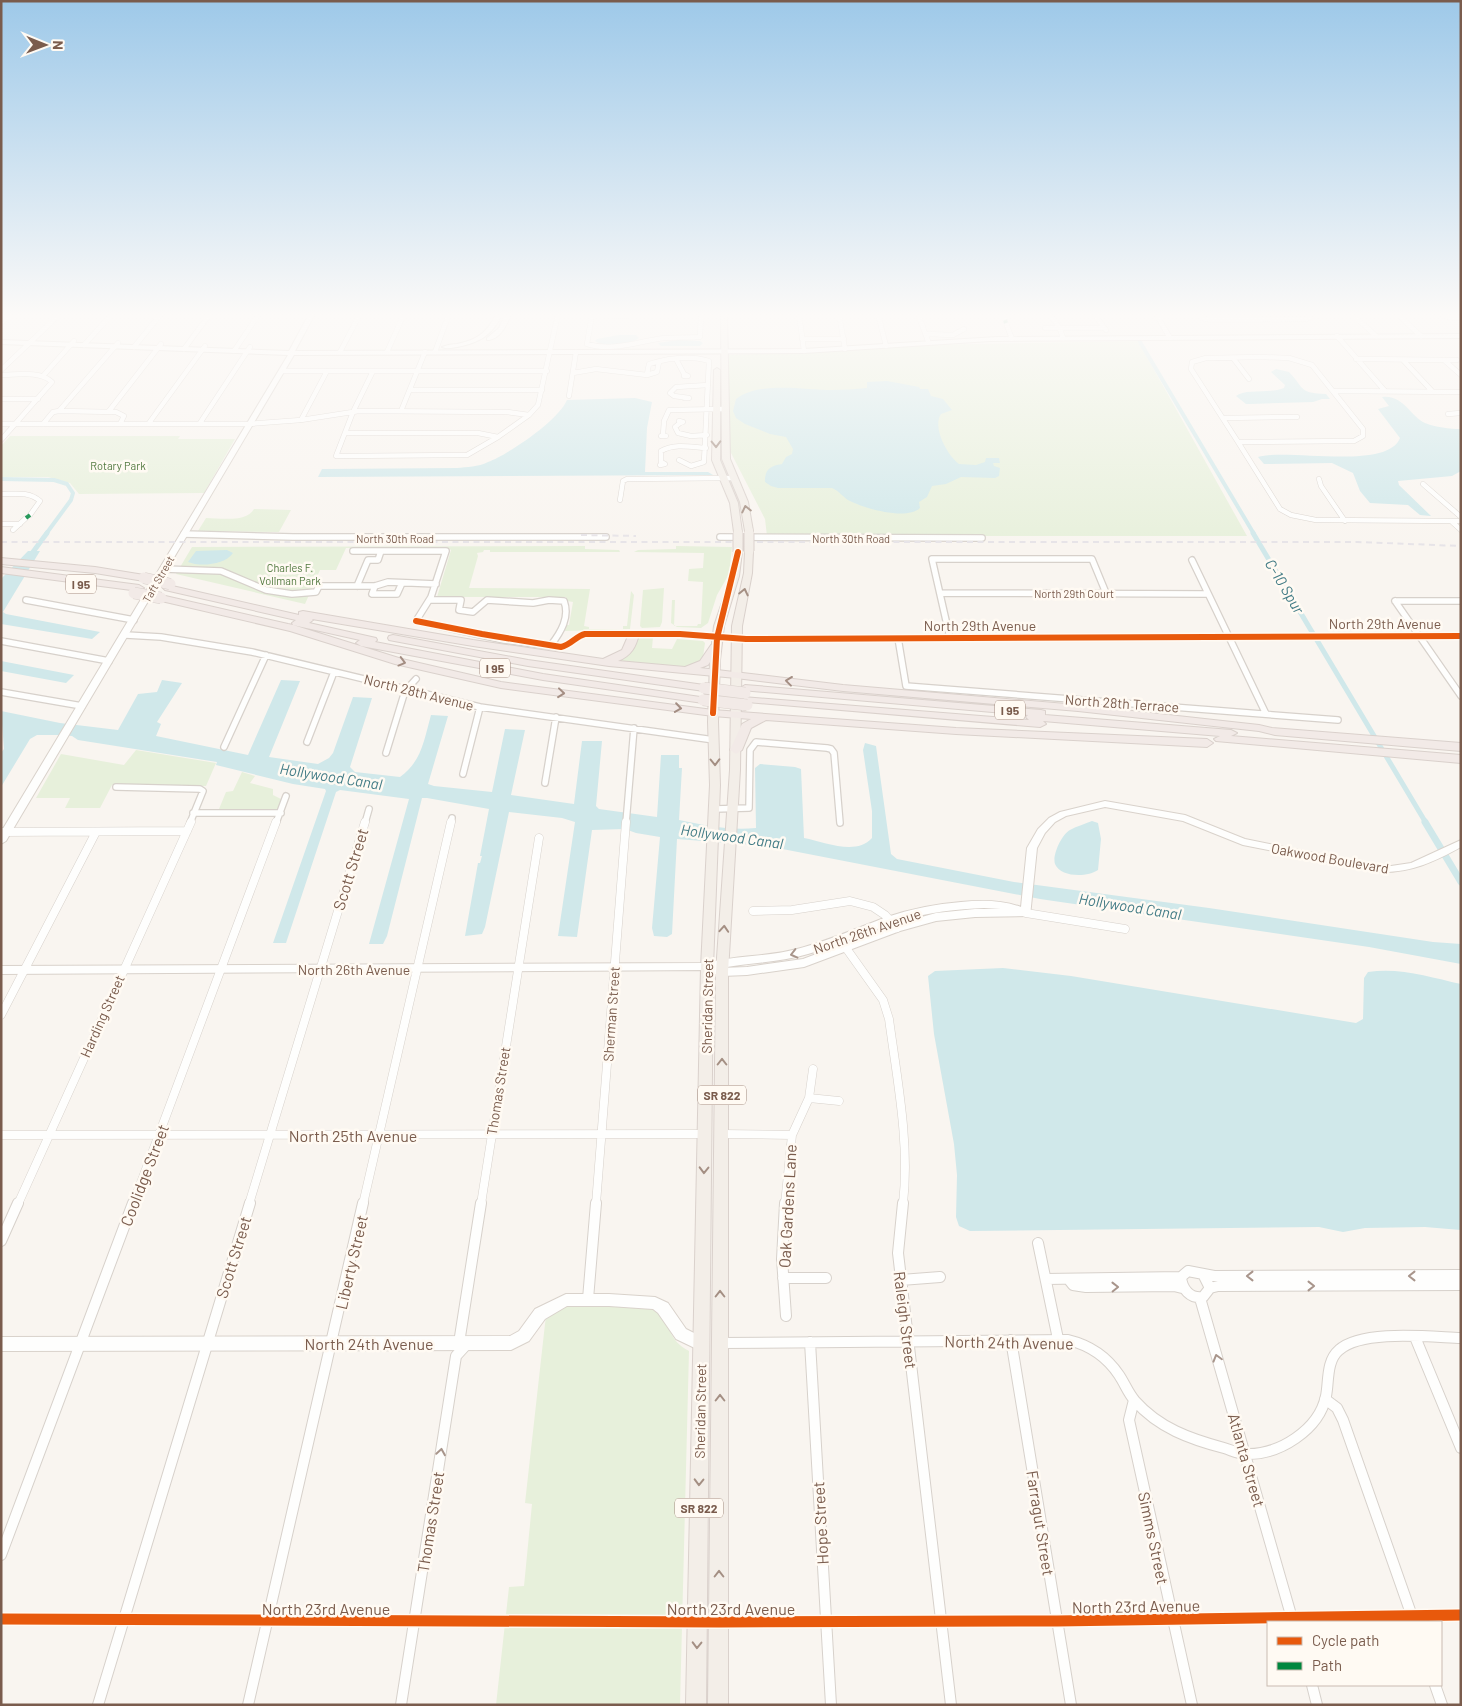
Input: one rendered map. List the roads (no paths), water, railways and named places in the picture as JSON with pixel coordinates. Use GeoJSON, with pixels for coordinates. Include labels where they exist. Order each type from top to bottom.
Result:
{"type":"FeatureCollection","features":[{"type":"Feature","properties":{"kind":"highway","name":"I 95"},"geometry":{"type":"LineString","coordinates":[[5,567],[140,586],[303,614],[452,646],[704,691],[746,696],[1274,732],[1368,748],[1396,750],[1461,764]]}},
{"type":"Feature","properties":{"kind":"highway","name":"I 95"},"geometry":{"type":"LineString","coordinates":[[5,567],[166,591],[289,627],[385,648],[543,677],[704,691],[1207,743],[1396,750],[1461,747]]}},
{"type":"Feature","properties":{"kind":"highway"},"geometry":{"type":"LineString","coordinates":[[166,591],[423,650],[618,683],[704,691]]}},
{"type":"Feature","properties":{"kind":"highway"},"geometry":{"type":"LineString","coordinates":[[303,614],[473,643],[597,661],[843,688],[1020,702],[1170,717],[1259,728],[1274,732]]}},
{"type":"Feature","properties":{"kind":"highway"},"geometry":{"type":"LineString","coordinates":[[289,627],[399,662],[458,676],[540,691],[736,716],[992,733],[1207,743]]}},
{"type":"Feature","properties":{"kind":"highway"},"geometry":{"type":"LineString","coordinates":[[597,661],[613,659],[627,653],[634,634]]}},
{"type":"Feature","properties":{"kind":"highway"},"geometry":{"type":"LineString","coordinates":[[684,670],[704,663],[717,639]]}},
{"type":"Feature","properties":{"kind":"highway"},"geometry":{"type":"LineString","coordinates":[[746,696],[1368,748]]}},
{"type":"Feature","properties":{"kind":"highway"},"geometry":{"type":"LineString","coordinates":[[736,750],[746,726],[767,717]]}},
{"type":"Feature","properties":{"kind":"highway"},"geometry":{"type":"LineString","coordinates":[[1396,750],[1461,752]]}},
{"type":"Feature","properties":{"kind":"highway"},"geometry":{"type":"LineString","coordinates":[[1396,750],[1461,759]]}},
{"type":"Feature","properties":{"kind":"main road","name":"Sheridan Street"},"geometry":{"type":"LineString","coordinates":[[696,1705],[707,967],[715,809],[715,673],[717,639],[735,576],[738,552],[738,532],[734,503],[716,460],[717,394]]}},
{"type":"Feature","properties":{"kind":"main road","name":"Sheridan Street"},"geometry":{"type":"LineString","coordinates":[[716,409],[726,459],[744,502],[749,531],[748,573],[737,619],[736,750],[722,967],[718,1705]]}},
{"type":"Feature","properties":{"kind":"main road"},"geometry":{"type":"LineString","coordinates":[[705,1104],[711,1122],[715,1129],[722,1134]]}},
{"type":"Feature","properties":{"kind":"main road"},"geometry":{"type":"LineString","coordinates":[[705,1134],[715,1144],[721,1163]]}},
{"type":"Feature","properties":{"kind":"main road"},"geometry":{"type":"LineString","coordinates":[[702,1311],[709,1333],[720,1343]]}},
{"type":"Feature","properties":{"kind":"main road"},"geometry":{"type":"LineString","coordinates":[[701,1344],[712,1355],[720,1370]]}},
{"type":"Feature","properties":{"kind":"street"},"geometry":{"type":"LineString","coordinates":[[1,440],[42,394]]}},
{"type":"Feature","properties":{"kind":"street"},"geometry":{"type":"LineString","coordinates":[[59,411],[74,394]]}},
{"type":"Feature","properties":{"kind":"street"},"geometry":{"type":"LineString","coordinates":[[109,411],[123,394]]}},
{"type":"Feature","properties":{"kind":"street"},"geometry":{"type":"LineString","coordinates":[[149,424],[171,394]]}},
{"type":"Feature","properties":{"kind":"street"},"geometry":{"type":"LineString","coordinates":[[200,423],[219,394]]}},
{"type":"Feature","properties":{"kind":"street","name":"Taft Street"},"geometry":{"type":"LineString","coordinates":[[1,841],[4,832],[64,738],[126,635],[268,394]]}},
{"type":"Feature","properties":{"kind":"street"},"geometry":{"type":"LineString","coordinates":[[302,420],[315,394]]}},
{"type":"Feature","properties":{"kind":"street"},"geometry":{"type":"LineString","coordinates":[[362,394],[336,456],[466,455],[498,437],[530,415],[538,405],[541,394]]}},
{"type":"Feature","properties":{"kind":"street"},"geometry":{"type":"LineString","coordinates":[[401,411],[408,394]]}},
{"type":"Feature","properties":{"kind":"street"},"geometry":{"type":"LineString","coordinates":[[671,394],[684,398]]}},
{"type":"Feature","properties":{"kind":"street"},"geometry":{"type":"LineString","coordinates":[[680,460],[686,465],[702,464],[704,462],[707,435],[716,409],[711,394]]}},
{"type":"Feature","properties":{"kind":"street"},"geometry":{"type":"LineString","coordinates":[[1207,394],[1280,509],[1291,515],[1303,519],[1345,521],[1451,521],[1461,519]]}},
{"type":"Feature","properties":{"kind":"street"},"geometry":{"type":"LineString","coordinates":[[1237,442],[1354,441],[1363,436],[1363,429],[1335,394]]}},
{"type":"Feature","properties":{"kind":"street"},"geometry":{"type":"LineString","coordinates":[[1,399],[38,398]]}},
{"type":"Feature","properties":{"kind":"street"},"geometry":{"type":"LineString","coordinates":[[663,435],[664,421],[668,410],[716,409]]}},
{"type":"Feature","properties":{"kind":"street"},"geometry":{"type":"LineString","coordinates":[[43,424],[53,412],[59,411],[109,411],[124,416],[120,424]]}},
{"type":"Feature","properties":{"kind":"street"},"geometry":{"type":"LineString","coordinates":[[1,424],[249,424],[302,420],[353,412],[401,411],[507,412],[530,415]]}},
{"type":"Feature","properties":{"kind":"street"},"geometry":{"type":"LineString","coordinates":[[1448,414],[1461,413]]}},
{"type":"Feature","properties":{"kind":"street"},"geometry":{"type":"LineString","coordinates":[[1223,418],[1297,417]]}},
{"type":"Feature","properties":{"kind":"street"},"geometry":{"type":"LineString","coordinates":[[680,423],[675,427],[678,433],[691,436],[707,435]]}},
{"type":"Feature","properties":{"kind":"street"},"geometry":{"type":"LineString","coordinates":[[346,433],[478,433],[498,437]]}},
{"type":"Feature","properties":{"kind":"street"},"geometry":{"type":"LineString","coordinates":[[662,463],[661,451],[664,448],[679,446],[706,448]]}},
{"type":"Feature","properties":{"kind":"street"},"geometry":{"type":"LineString","coordinates":[[620,500],[623,481],[627,479],[733,478]]}},
{"type":"Feature","properties":{"kind":"street"},"geometry":{"type":"LineString","coordinates":[[1320,479],[1321,486],[1345,521]]}},
{"type":"Feature","properties":{"kind":"street"},"geometry":{"type":"LineString","coordinates":[[1423,484],[1461,519]]}},
{"type":"Feature","properties":{"kind":"street"},"geometry":{"type":"LineString","coordinates":[[1,494],[29,494],[40,501],[36,509],[13,530]]}},
{"type":"Feature","properties":{"kind":"street"},"geometry":{"type":"LineString","coordinates":[[1451,521],[1461,530]]}},
{"type":"Feature","properties":{"kind":"street"},"geometry":{"type":"LineString","coordinates":[[1,524],[20,524]]}},
{"type":"Feature","properties":{"kind":"street","name":"North 30th Road"},"geometry":{"type":"LineString","coordinates":[[184,534],[268,535],[293,538],[606,537]]}},
{"type":"Feature","properties":{"kind":"street","name":"North 30th Road"},"geometry":{"type":"LineString","coordinates":[[720,537],[982,538]]}},
{"type":"Feature","properties":{"kind":"street"},"geometry":{"type":"LineString","coordinates":[[353,551],[446,551],[431,600],[426,610],[416,621],[491,637],[551,645],[558,648],[564,647],[581,634],[609,634]]}},
{"type":"Feature","properties":{"kind":"street"},"geometry":{"type":"LineString","coordinates":[[358,586],[368,560],[378,560],[381,551]]}},
{"type":"Feature","properties":{"kind":"street"},"geometry":{"type":"LineString","coordinates":[[950,635],[932,559],[1092,559],[1106,593]]}},
{"type":"Feature","properties":{"kind":"street"},"geometry":{"type":"LineString","coordinates":[[1192,560],[1266,714]]}},
{"type":"Feature","properties":{"kind":"street"},"geometry":{"type":"LineString","coordinates":[[164,569],[221,571],[253,586],[272,592],[296,594],[316,592],[319,586],[375,586],[388,582],[436,584]]}},
{"type":"Feature","properties":{"kind":"street"},"geometry":{"type":"LineString","coordinates":[[375,586],[372,594],[397,594],[402,583]]}},
{"type":"Feature","properties":{"kind":"street","name":"North 29th Court"},"geometry":{"type":"LineString","coordinates":[[940,593],[1208,594]]}},
{"type":"Feature","properties":{"kind":"street"},"geometry":{"type":"LineString","coordinates":[[26,600],[134,620]]}},
{"type":"Feature","properties":{"kind":"street"},"geometry":{"type":"LineString","coordinates":[[431,600],[461,600],[459,610],[472,612],[484,601],[533,604],[549,600],[564,601],[566,603],[562,628],[551,645]]}},
{"type":"Feature","properties":{"kind":"street"},"geometry":{"type":"LineString","coordinates":[[1460,692],[1395,601],[1461,601]]}},
{"type":"Feature","properties":{"kind":"street","name":"North 29th Avenue"},"geometry":{"type":"LineString","coordinates":[[609,634],[665,630],[717,639]]}},
{"type":"Feature","properties":{"kind":"street","name":"North 29th Avenue"},"geometry":{"type":"LineString","coordinates":[[609,634],[717,639],[736,636],[1314,634],[1417,633],[1461,630]]}},
{"type":"Feature","properties":{"kind":"street","name":"North 29th Avenue"},"geometry":{"type":"LineString","coordinates":[[1417,633],[1461,636]]}},
{"type":"Feature","properties":{"kind":"street","name":"North 28th Avenue"},"geometry":{"type":"LineString","coordinates":[[126,635],[176,639],[266,655],[480,707],[714,740]]}},
{"type":"Feature","properties":{"kind":"street","name":"North 29th Avenue"},"geometry":{"type":"LineString","coordinates":[[736,636],[898,638],[950,635]]}},
{"type":"Feature","properties":{"kind":"street"},"geometry":{"type":"LineString","coordinates":[[558,636],[573,639]]}},
{"type":"Feature","properties":{"kind":"street","name":"North 28th Terrace"},"geometry":{"type":"LineString","coordinates":[[898,638],[906,686],[1338,720]]}},
{"type":"Feature","properties":{"kind":"street"},"geometry":{"type":"LineString","coordinates":[[1,641],[109,661]]}},
{"type":"Feature","properties":{"kind":"street"},"geometry":{"type":"LineString","coordinates":[[224,747],[266,655]]}},
{"type":"Feature","properties":{"kind":"street"},"geometry":{"type":"LineString","coordinates":[[307,742],[334,672]]}},
{"type":"Feature","properties":{"kind":"street"},"geometry":{"type":"LineString","coordinates":[[386,753],[407,689],[416,679]]}},
{"type":"Feature","properties":{"kind":"street"},"geometry":{"type":"LineString","coordinates":[[1,692],[82,706]]}},
{"type":"Feature","properties":{"kind":"street"},"geometry":{"type":"LineString","coordinates":[[463,774],[480,707]]}},
{"type":"Feature","properties":{"kind":"street"},"geometry":{"type":"LineString","coordinates":[[545,783],[556,717]]}},
{"type":"Feature","properties":{"kind":"street","name":"Sherman Street"},"geometry":{"type":"LineString","coordinates":[[588,1299],[634,728]]}},
{"type":"Feature","properties":{"kind":"street"},"geometry":{"type":"LineString","coordinates":[[715,809],[749,808],[750,750],[756,742],[832,749],[834,753],[840,823]]}},
{"type":"Feature","properties":{"kind":"street","name":"Harding Street"},"geometry":{"type":"LineString","coordinates":[[1,1241],[187,831],[203,791],[200,789],[116,787]]}},
{"type":"Feature","properties":{"kind":"street","name":"Coolidge Street"},"geometry":{"type":"LineString","coordinates":[[1,1555],[286,796]]}},
{"type":"Feature","properties":{"kind":"street","name":"Oakwood Boulevard"},"geometry":{"type":"LineString","coordinates":[[1026,913],[1032,848],[1041,831],[1052,820],[1063,814],[1096,808],[1185,825],[1197,825],[1243,842],[1369,868],[1404,869],[1415,867],[1461,843]]}},
{"type":"Feature","properties":{"kind":"street","name":"Scott Street"},"geometry":{"type":"LineString","coordinates":[[98,1705],[369,809]]}},
{"type":"Feature","properties":{"kind":"street"},"geometry":{"type":"LineString","coordinates":[[193,813],[281,813]]}},
{"type":"Feature","properties":{"kind":"street","name":"Liberty Street"},"geometry":{"type":"LineString","coordinates":[[248,1705],[333,1343],[452,818]]}},
{"type":"Feature","properties":{"kind":"street"},"geometry":{"type":"LineString","coordinates":[[4,832],[187,831]]}},
{"type":"Feature","properties":{"kind":"street"},"geometry":{"type":"LineString","coordinates":[[1,1016],[96,832]]}},
{"type":"Feature","properties":{"kind":"street","name":"Thomas Street"},"geometry":{"type":"LineString","coordinates":[[401,1705],[456,1356],[464,1343],[492,1135],[539,838]]}},
{"type":"Feature","properties":{"kind":"street"},"geometry":{"type":"LineString","coordinates":[[753,911],[796,909],[842,900],[856,901],[878,910],[894,924]]}},
{"type":"Feature","properties":{"kind":"street","name":"North 26th Avenue"},"geometry":{"type":"LineString","coordinates":[[722,967],[795,954],[894,924],[932,909],[982,904],[1013,906],[1026,913],[1125,929]]}},
{"type":"Feature","properties":{"kind":"street","name":"North 26th Avenue"},"geometry":{"type":"LineString","coordinates":[[1,970],[722,967],[747,971],[791,966],[846,948],[894,924]]}},
{"type":"Feature","properties":{"kind":"street","name":"Raleigh Street"},"geometry":{"type":"LineString","coordinates":[[846,948],[884,1000],[889,1019],[906,1166],[904,1201],[898,1234],[898,1253],[910,1341],[951,1705]]}},
{"type":"Feature","properties":{"kind":"street","name":"Oak Gardens Lane"},"geometry":{"type":"LineString","coordinates":[[786,1316],[783,1278],[783,1223],[792,1135],[809,1098],[813,1069]]}},
{"type":"Feature","properties":{"kind":"street"},"geometry":{"type":"LineString","coordinates":[[809,1098],[839,1102]]}},
{"type":"Feature","properties":{"kind":"street","name":"North 25th Avenue"},"geometry":{"type":"LineString","coordinates":[[1,1135],[705,1134]]}},
{"type":"Feature","properties":{"kind":"street"},"geometry":{"type":"LineString","coordinates":[[722,1134],[792,1135]]}},
{"type":"Feature","properties":{"kind":"street"},"geometry":{"type":"LineString","coordinates":[[1038,1243],[1058,1339]]}},
{"type":"Feature","properties":{"kind":"street"},"geometry":{"type":"LineString","coordinates":[[1046,1280],[1181,1277],[1188,1271],[1194,1271],[1204,1276],[1461,1276]]}},
{"type":"Feature","properties":{"kind":"street"},"geometry":{"type":"LineString","coordinates":[[1069,1280],[1073,1285],[1086,1288],[1174,1286],[1182,1288],[1190,1295],[1200,1298],[1207,1295],[1210,1288],[1204,1276]]}},
{"type":"Feature","properties":{"kind":"street"},"geometry":{"type":"LineString","coordinates":[[901,1280],[940,1277]]}},
{"type":"Feature","properties":{"kind":"street"},"geometry":{"type":"LineString","coordinates":[[1181,1277],[1182,1288]]}},
{"type":"Feature","properties":{"kind":"street"},"geometry":{"type":"LineString","coordinates":[[783,1278],[826,1278]]}},
{"type":"Feature","properties":{"kind":"street"},"geometry":{"type":"LineString","coordinates":[[1210,1288],[1218,1286],[1461,1285]]}},
{"type":"Feature","properties":{"kind":"street","name":"Atlanta Street"},"geometry":{"type":"LineString","coordinates":[[1200,1298],[1293,1620]]}},
{"type":"Feature","properties":{"kind":"street","name":"North 24th Avenue"},"geometry":{"type":"LineString","coordinates":[[1,1344],[511,1343],[524,1336],[540,1314],[554,1305],[566,1300],[588,1299],[655,1303],[663,1308],[681,1334],[701,1344]]}},
{"type":"Feature","properties":{"kind":"street"},"geometry":{"type":"LineString","coordinates":[[1416,1336],[1461,1448]]}},
{"type":"Feature","properties":{"kind":"street","name":"North 24th Avenue"},"geometry":{"type":"LineString","coordinates":[[720,1343],[1058,1339],[1076,1341],[1092,1347],[1116,1371],[1134,1400],[1156,1420],[1187,1438],[1246,1454],[1271,1450],[1293,1440],[1308,1428],[1321,1410],[1332,1363],[1338,1350],[1365,1338],[1416,1336],[1461,1338]]}},
{"type":"Feature","properties":{"kind":"street","name":"Farragut Street"},"geometry":{"type":"LineString","coordinates":[[1010,1340],[1071,1705]]}},
{"type":"Feature","properties":{"kind":"street","name":"Hope Street"},"geometry":{"type":"LineString","coordinates":[[810,1342],[830,1705]]}},
{"type":"Feature","properties":{"kind":"street"},"geometry":{"type":"LineString","coordinates":[[1325,1399],[1337,1408],[1343,1420],[1413,1619]]}},
{"type":"Feature","properties":{"kind":"street","name":"Simms Street"},"geometry":{"type":"LineString","coordinates":[[1134,1400],[1128,1420],[1192,1705]]}},
{"type":"Feature","properties":{"kind":"street","name":"North 23rd Avenue"},"geometry":{"type":"LineString","coordinates":[[1,1619],[266,1622],[719,1622],[1057,1621],[1172,1618],[1413,1619],[1461,1615]]}},
{"type":"Feature","properties":{"kind":"street"},"geometry":{"type":"LineString","coordinates":[[1312,1686],[1317,1705]]}},
{"type":"Feature","properties":{"kind":"street"},"geometry":{"type":"LineString","coordinates":[[1435,1686],[1442,1705]]}},
{"type":"Feature","properties":{"kind":"water"},"geometry":{"type":"Polygon","coordinates":[[[745,394],[930,394],[931,396],[943,399],[952,410],[941,414],[938,426],[942,440],[954,460],[959,464],[976,465],[985,462],[986,458],[999,458],[1000,463],[993,463],[994,466],[1000,468],[999,476],[995,478],[961,477],[946,484],[932,486],[927,497],[919,502],[920,508],[914,512],[905,513],[884,512],[864,506],[848,500],[832,488],[778,488],[771,486],[765,482],[767,471],[774,466],[782,464],[786,457],[792,454],[793,449],[786,437],[770,434],[745,424],[736,418],[733,411],[736,399],[745,394]]]}},
{"type":"Feature","properties":{"kind":"water"},"geometry":{"type":"Polygon","coordinates":[[[1240,394],[1320,394],[1326,394],[1330,399],[1313,402],[1246,404],[1236,396],[1240,394]]]}},
{"type":"Feature","properties":{"kind":"water"},"geometry":{"type":"Polygon","coordinates":[[[1382,397],[1389,397],[1401,402],[1425,423],[1443,428],[1461,429],[1461,471],[1452,476],[1398,481],[1399,485],[1431,516],[1420,515],[1408,505],[1370,503],[1360,491],[1353,473],[1332,463],[1264,464],[1258,457],[1272,455],[1357,456],[1377,454],[1391,448],[1400,438],[1378,409],[1389,406],[1382,397]]]}},
{"type":"Feature","properties":{"kind":"water"},"geometry":{"type":"Polygon","coordinates":[[[635,398],[652,402],[647,428],[645,472],[708,472],[713,475],[318,477],[322,469],[472,467],[497,458],[532,436],[554,417],[567,400],[635,398]]]}},
{"type":"Feature","properties":{"kind":"water"},"geometry":{"type":"Polygon","coordinates":[[[227,550],[233,553],[224,560],[212,564],[193,564],[188,562],[196,551],[227,550]]]}},
{"type":"Feature","properties":{"kind":"water"},"geometry":{"type":"Polygon","coordinates":[[[28,551],[40,551],[3,612],[100,632],[92,639],[1,624],[1,579],[28,551]]]}},
{"type":"Feature","properties":{"kind":"water"},"geometry":{"type":"Polygon","coordinates":[[[1,661],[74,675],[66,683],[1,671],[1,661]]]}},
{"type":"Feature","properties":{"kind":"water"},"geometry":{"type":"Polygon","coordinates":[[[162,680],[182,683],[157,722],[161,724],[156,736],[248,755],[281,680],[300,681],[269,757],[318,764],[329,758],[333,753],[353,697],[372,698],[350,767],[355,772],[400,777],[418,757],[431,715],[448,716],[428,784],[434,786],[492,792],[505,729],[525,730],[511,795],[574,804],[582,741],[602,741],[596,806],[599,809],[657,817],[661,755],[679,755],[679,768],[682,768],[679,820],[717,827],[736,829],[756,828],[755,768],[760,764],[795,767],[801,769],[804,838],[831,845],[849,847],[858,846],[872,838],[872,811],[863,750],[865,743],[876,746],[891,854],[897,859],[1014,882],[1209,908],[1433,942],[1461,944],[1461,964],[1369,947],[1040,899],[767,846],[677,839],[672,934],[667,937],[654,936],[652,928],[660,837],[625,829],[592,830],[577,937],[558,936],[575,822],[562,818],[509,812],[485,927],[482,934],[465,936],[478,863],[480,863],[482,856],[480,856],[489,809],[427,798],[422,798],[387,936],[383,944],[369,944],[409,799],[340,790],[336,792],[286,943],[273,943],[326,791],[325,789],[293,784],[216,765],[217,762],[78,740],[72,736],[60,735],[37,735],[30,739],[1,787],[1,753],[4,749],[1,711],[60,723],[118,730],[138,694],[157,692],[162,680]]]}},
{"type":"Feature","properties":{"kind":"water"},"geometry":{"type":"Polygon","coordinates":[[[1092,821],[1098,823],[1101,839],[1098,870],[1088,874],[1075,875],[1058,869],[1054,860],[1061,840],[1070,830],[1092,821]]]}},
{"type":"Feature","properties":{"kind":"water"},"geometry":{"type":"Polygon","coordinates":[[[1003,968],[1071,976],[1356,1023],[1363,1019],[1364,978],[1368,972],[1403,972],[1461,984],[1461,1230],[1425,1227],[1365,1228],[1343,1232],[1319,1227],[970,1231],[959,1226],[956,1217],[957,1175],[954,1144],[934,1034],[928,976],[935,971],[1003,968]]]}},
{"type":"Feature","properties":{"kind":"waterway","name":"C-10 Spur"},"geometry":{"type":"LineString","coordinates":[[1171,394],[1254,534]]}},
{"type":"Feature","properties":{"kind":"waterway","name":"Hollywood Canal"},"geometry":{"type":"LineString","coordinates":[[1,479],[54,480],[67,484],[73,493],[71,500],[46,534]]}},
{"type":"Feature","properties":{"kind":"waterway","name":"Hollywood Canal"},"geometry":{"type":"LineString","coordinates":[[30,556],[47,533]]}},
{"type":"Feature","properties":{"kind":"waterway","name":"C-10 Spur"},"geometry":{"type":"LineString","coordinates":[[1253,533],[1426,823]]}},
{"type":"Feature","properties":{"kind":"waterway","name":"C-10 Spur"},"geometry":{"type":"LineString","coordinates":[[1425,822],[1461,882]]}},
{"type":"Feature","properties":{"kind":"railway"},"geometry":{"type":"LineString","coordinates":[[581,535],[636,536]]}},
{"type":"Feature","properties":{"kind":"railway"},"geometry":{"type":"LineString","coordinates":[[1,542],[1358,542],[1461,546]]}},
{"type":"Feature","properties":{"kind":"park label","name":"Rotary Park"},"geometry":{"type":"Point","coordinates":[118,465]}},
{"type":"Feature","properties":{"kind":"park label","name":"Charles F. Vollman Park"},"geometry":{"type":"Point","coordinates":[290,573]}}]}
